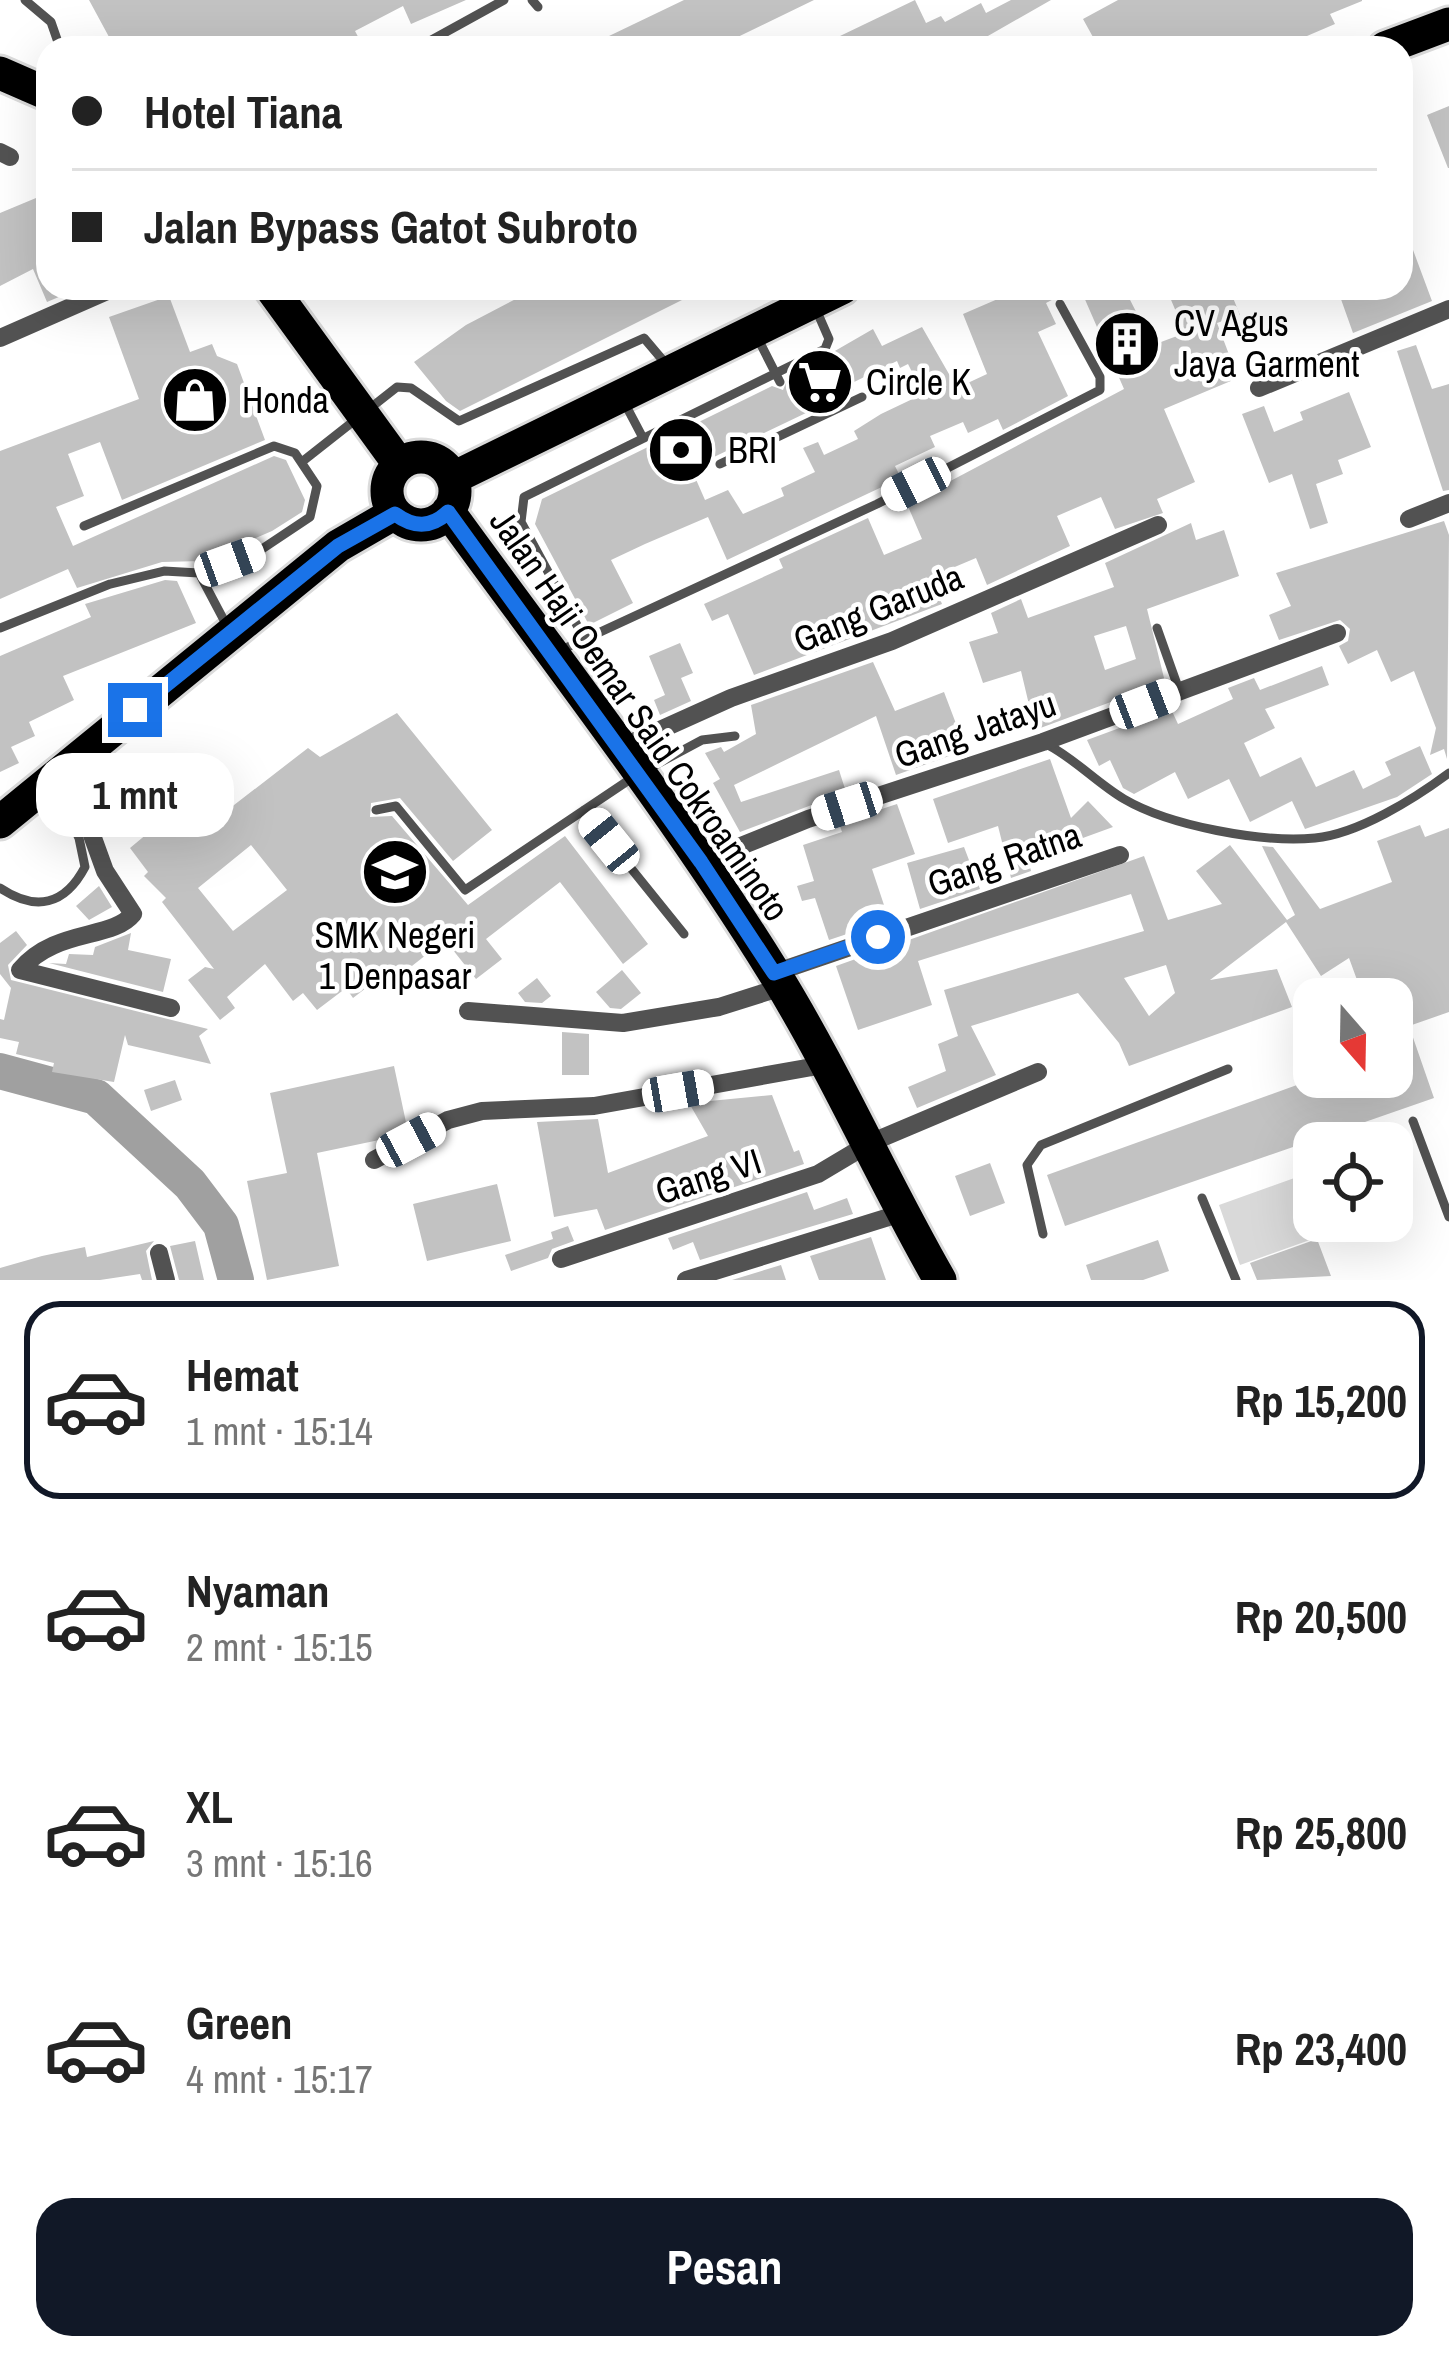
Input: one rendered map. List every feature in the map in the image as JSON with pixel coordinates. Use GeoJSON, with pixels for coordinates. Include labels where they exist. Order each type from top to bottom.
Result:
{"type":"FeatureCollection","features":[{"type":"Feature","properties":{"kind":"highway"},"geometry":{"type":"LineString","coordinates":[[1413,38],[1449,24]]}},
{"type":"Feature","properties":{"kind":"highway"},"geometry":{"type":"LineString","coordinates":[[0,73],[36,89]]}},
{"type":"Feature","properties":{"kind":"highway"},"geometry":{"type":"LineString","coordinates":[[281,300],[399,464]]}},
{"type":"Feature","properties":{"kind":"highway"},"geometry":{"type":"LineString","coordinates":[[399,464],[387,494],[395,514],[416,525],[429,524],[451,495],[620,394],[814,300]]}},
{"type":"Feature","properties":{"kind":"highway"},"geometry":{"type":"LineString","coordinates":[[399,464],[428,457],[451,495]]}},
{"type":"Feature","properties":{"kind":"highway","name":"Jalan Haji Oemar Said Cokroaminoto"},"geometry":{"type":"LineString","coordinates":[[451,495],[552,654],[701,862],[778,980],[829,1064],[905,1212],[931,1278]]}},
{"type":"Feature","properties":{"kind":"highway"},"geometry":{"type":"LineString","coordinates":[[0,822],[338,546],[395,514]]}},
{"type":"Feature","properties":{"kind":"street"},"geometry":{"type":"LineString","coordinates":[[0,338],[87,300]]}},
{"type":"Feature","properties":{"kind":"street"},"geometry":{"type":"LineString","coordinates":[[1259,388],[1449,309]]}},
{"type":"Feature","properties":{"kind":"street"},"geometry":{"type":"LineString","coordinates":[[1409,519],[1449,503]]}},
{"type":"Feature","properties":{"kind":"street","name":"Gang Garuda"},"geometry":{"type":"LineString","coordinates":[[629,761],[731,698],[892,641],[1158,525]]}},
{"type":"Feature","properties":{"kind":"street","name":"Gang Jatayu"},"geometry":{"type":"LineString","coordinates":[[701,862],[808,819],[1043,742],[1337,632]]}},
{"type":"Feature","properties":{"kind":"street"},"geometry":{"type":"LineString","coordinates":[[59,772],[105,871],[133,914],[108,929],[61,938],[21,966],[21,972],[171,1008]]}},
{"type":"Feature","properties":{"kind":"street","name":"Gang Ratna"},"geometry":{"type":"LineString","coordinates":[[468,1011],[639,1022],[718,1007],[778,980],[1120,855]]}},
{"type":"Feature","properties":{"kind":"street"},"geometry":{"type":"LineString","coordinates":[[374,1160],[448,1120],[482,1111],[594,1106],[829,1064]]}},
{"type":"Feature","properties":{"kind":"street","name":"Gang VI"},"geometry":{"type":"LineString","coordinates":[[561,1258],[818,1174],[870,1144],[1038,1072]]}},
{"type":"Feature","properties":{"kind":"street"},"geometry":{"type":"LineString","coordinates":[[686,1280],[905,1212]]}},
{"type":"Feature","properties":{"kind":"street"},"geometry":{"type":"LineString","coordinates":[[159,1253],[166,1280]]}},
{"type":"Feature","properties":{"kind":"lane"},"geometry":{"type":"LineString","coordinates":[[25,0],[51,22],[56,36]]}},
{"type":"Feature","properties":{"kind":"lane"},"geometry":{"type":"LineString","coordinates":[[439,36],[504,0]]}},
{"type":"Feature","properties":{"kind":"lane"},"geometry":{"type":"LineString","coordinates":[[586,640],[521,522],[520,503],[643,438],[777,377],[829,344],[828,300]]}},
{"type":"Feature","properties":{"kind":"lane"},"geometry":{"type":"LineString","coordinates":[[552,654],[877,504],[1100,390],[1100,377],[1060,304]]}},
{"type":"Feature","properties":{"kind":"lane"},"geometry":{"type":"LineString","coordinates":[[754,330],[777,377]]}},
{"type":"Feature","properties":{"kind":"lane"},"geometry":{"type":"LineString","coordinates":[[303,460],[405,386],[459,422],[644,338],[668,368]]}},
{"type":"Feature","properties":{"kind":"lane"},"geometry":{"type":"LineString","coordinates":[[620,394],[643,438]]}},
{"type":"Feature","properties":{"kind":"lane"},"geometry":{"type":"LineString","coordinates":[[720,464],[800,421],[862,397]]}},
{"type":"Feature","properties":{"kind":"lane"},"geometry":{"type":"LineString","coordinates":[[0,628],[110,584],[164,571],[200,573],[259,551],[310,517],[317,486],[303,460],[286,448],[266,448],[84,526]]}},
{"type":"Feature","properties":{"kind":"lane"},"geometry":{"type":"LineString","coordinates":[[200,573],[230,631]]}},
{"type":"Feature","properties":{"kind":"lane"},"geometry":{"type":"LineString","coordinates":[[1156,628],[1179,691]]}},
{"type":"Feature","properties":{"kind":"lane"},"geometry":{"type":"LineString","coordinates":[[376,810],[397,806],[465,890],[584,810],[629,761],[702,740],[735,736]]}},
{"type":"Feature","properties":{"kind":"lane"},"geometry":{"type":"LineString","coordinates":[[1043,742],[1151,812],[1186,824],[1287,838],[1318,838],[1376,816],[1449,773]]}},
{"type":"Feature","properties":{"kind":"lane"},"geometry":{"type":"LineString","coordinates":[[0,888],[36,904],[52,902],[75,886],[85,866],[59,772]]}},
{"type":"Feature","properties":{"kind":"lane"},"geometry":{"type":"LineString","coordinates":[[584,810],[685,934]]}},
{"type":"Feature","properties":{"kind":"lane"},"geometry":{"type":"LineString","coordinates":[[1043,1234],[1027,1165],[1030,1154],[1041,1145],[1228,1069]]}},
{"type":"Feature","properties":{"kind":"lane"},"geometry":{"type":"LineString","coordinates":[[1414,1121],[1449,1217]]}},
{"type":"Feature","properties":{"kind":"lane"},"geometry":{"type":"LineString","coordinates":[[1202,1198],[1236,1280]]}},
{"type":"Feature","properties":{"kind":"shaded area"},"geometry":{"type":"Polygon","coordinates":[[[1293,1179],[1293,1242],[1304,1242],[1240,1265],[1219,1205],[1293,1179]]]}},
{"type":"Feature","properties":{"kind":"building"},"geometry":{"type":"Polygon","coordinates":[[[89,0],[466,0],[411,24],[403,6],[355,31],[358,36],[108,36],[89,0]]]}},
{"type":"Feature","properties":{"kind":"building"},"geometry":{"type":"Polygon","coordinates":[[[684,0],[814,0],[740,36],[609,36],[684,0]]]}},
{"type":"Feature","properties":{"kind":"building"},"geometry":{"type":"Polygon","coordinates":[[[915,0],[926,23],[941,16],[945,22],[981,3],[986,13],[1011,0],[1051,0],[988,36],[840,36],[915,0]]]}},
{"type":"Feature","properties":{"kind":"building"},"geometry":{"type":"Polygon","coordinates":[[[1118,0],[1362,0],[1330,14],[1335,24],[1307,36],[1092,36],[1083,19],[1118,0]]]}},
{"type":"Feature","properties":{"kind":"building"},"geometry":{"type":"Polygon","coordinates":[[[1449,106],[1449,168],[1448,168],[1427,115],[1449,106]]]}},
{"type":"Feature","properties":{"kind":"building"},"geometry":{"type":"Polygon","coordinates":[[[36,198],[36,276],[33,269],[0,286],[0,213],[36,198]]]}},
{"type":"Feature","properties":{"kind":"building"},"geometry":{"type":"Polygon","coordinates":[[[1413,250],[1432,301],[1353,333],[1341,300],[1413,300],[1413,250]]]}},
{"type":"Feature","properties":{"kind":"building"},"geometry":{"type":"Polygon","coordinates":[[[170,300],[190,352],[212,344],[217,356],[237,364],[265,440],[122,500],[100,442],[68,454],[84,496],[56,507],[73,546],[274,456],[286,460],[305,500],[302,512],[272,531],[202,561],[162,562],[77,588],[68,569],[0,599],[0,451],[139,399],[109,317],[170,300]]]}},
{"type":"Feature","properties":{"kind":"building"},"geometry":{"type":"Polygon","coordinates":[[[514,300],[682,300],[460,411],[414,362],[466,325],[514,300]]]}},
{"type":"Feature","properties":{"kind":"building"},"geometry":{"type":"Polygon","coordinates":[[[995,300],[1052,300],[1046,303],[1056,324],[1038,332],[1068,396],[1003,430],[998,419],[968,433],[963,422],[930,436],[935,447],[895,466],[901,478],[727,560],[708,517],[611,560],[633,603],[589,625],[535,524],[542,499],[772,386],[783,390],[788,378],[873,329],[882,346],[922,327],[957,388],[987,374],[963,314],[995,300]],[[897,361],[850,384],[854,390],[691,468],[705,500],[728,490],[743,514],[784,496],[781,488],[815,472],[803,448],[818,442],[824,455],[858,439],[854,431],[881,414],[923,394],[908,364],[900,368],[897,361]]]}},
{"type":"Feature","properties":{"kind":"building"},"geometry":{"type":"Polygon","coordinates":[[[1085,300],[1130,300],[1153,345],[1185,333],[1171,300],[1234,300],[1240,315],[1217,323],[1238,378],[1164,409],[1195,482],[1157,499],[1163,513],[1115,529],[1101,497],[1057,516],[1070,546],[987,585],[976,558],[931,577],[942,604],[754,675],[728,614],[712,621],[704,604],[783,568],[779,559],[868,518],[884,555],[922,539],[907,504],[1124,389],[1085,300]]]}},
{"type":"Feature","properties":{"kind":"building"},"geometry":{"type":"Polygon","coordinates":[[[1416,345],[1432,389],[1449,384],[1449,490],[1443,491],[1397,351],[1416,345]]]}},
{"type":"Feature","properties":{"kind":"building"},"geometry":{"type":"Polygon","coordinates":[[[1349,392],[1371,447],[1338,460],[1343,474],[1316,484],[1328,523],[1310,529],[1292,474],[1269,483],[1242,414],[1264,406],[1274,432],[1303,420],[1300,412],[1349,392]]]}},
{"type":"Feature","properties":{"kind":"building"},"geometry":{"type":"Polygon","coordinates":[[[1444,521],[1449,535],[1447,759],[1444,749],[1430,755],[1436,728],[1414,671],[1391,682],[1377,650],[1348,664],[1339,646],[1348,641],[1350,629],[1340,620],[1279,640],[1269,615],[1291,606],[1276,573],[1444,521]]]}},
{"type":"Feature","properties":{"kind":"building"},"geometry":{"type":"Polygon","coordinates":[[[1191,523],[1196,540],[1224,530],[1239,576],[1147,609],[1165,682],[1035,730],[1021,671],[983,683],[969,642],[998,633],[991,613],[1021,599],[1028,618],[1114,587],[1105,563],[1191,523]],[[1126,626],[1094,636],[1105,670],[1136,659],[1126,626]]]}},
{"type":"Feature","properties":{"kind":"building"},"geometry":{"type":"Polygon","coordinates":[[[165,580],[177,581],[196,623],[63,676],[74,700],[29,722],[35,736],[11,747],[19,763],[0,772],[0,656],[91,617],[85,604],[165,580]]]}},
{"type":"Feature","properties":{"kind":"building"},"geometry":{"type":"Polygon","coordinates":[[[680,643],[693,673],[681,678],[691,701],[660,715],[654,700],[665,695],[649,656],[680,643]]]}},
{"type":"Feature","properties":{"kind":"building"},"geometry":{"type":"Polygon","coordinates":[[[873,662],[895,711],[944,692],[966,750],[896,775],[876,716],[734,785],[741,802],[839,770],[846,792],[740,832],[713,783],[720,779],[705,753],[721,747],[724,752],[756,734],[751,705],[873,662]]]}},
{"type":"Feature","properties":{"kind":"building"},"geometry":{"type":"Polygon","coordinates":[[[1322,666],[1329,685],[1265,709],[1275,728],[1244,743],[1260,777],[1301,757],[1316,787],[1354,770],[1363,789],[1391,775],[1385,762],[1420,746],[1432,774],[1397,797],[1305,829],[1292,801],[1250,822],[1229,779],[1188,799],[1175,772],[1134,794],[1123,788],[1110,760],[1099,766],[1087,740],[1171,709],[1178,724],[1233,699],[1228,688],[1254,678],[1260,690],[1322,666]]]}},
{"type":"Feature","properties":{"kind":"building"},"geometry":{"type":"Polygon","coordinates":[[[397,713],[492,830],[453,861],[400,798],[371,803],[370,817],[392,816],[468,905],[565,836],[648,944],[623,964],[560,882],[486,939],[502,959],[476,979],[445,940],[389,984],[383,975],[353,998],[346,988],[317,1010],[303,993],[293,1001],[265,964],[227,997],[235,1008],[220,1020],[188,980],[205,967],[214,969],[162,902],[166,898],[144,876],[148,872],[130,848],[196,793],[208,788],[225,812],[308,748],[320,757],[397,713]],[[251,845],[198,888],[233,931],[287,890],[251,845]]]}},
{"type":"Feature","properties":{"kind":"building"},"geometry":{"type":"Polygon","coordinates":[[[1050,759],[1071,818],[1088,801],[1113,827],[1028,858],[1031,871],[1011,878],[998,826],[948,843],[933,799],[1050,759]]]}},
{"type":"Feature","properties":{"kind":"building"},"geometry":{"type":"Polygon","coordinates":[[[897,804],[915,854],[872,869],[889,920],[829,940],[815,898],[802,901],[797,886],[814,881],[803,845],[842,832],[839,823],[897,804]]]}},
{"type":"Feature","properties":{"kind":"building"},"geometry":{"type":"Polygon","coordinates":[[[1420,825],[1425,837],[1449,828],[1449,1012],[1413,1025],[1413,978],[1356,978],[1349,958],[1321,976],[1286,922],[1210,980],[1277,969],[1292,1007],[1129,1066],[1119,1043],[1078,993],[971,1026],[996,1075],[917,1108],[908,1087],[946,1071],[938,1044],[958,1036],[944,990],[1144,931],[1131,894],[918,961],[932,1005],[858,1030],[836,966],[1144,856],[1168,920],[1222,904],[1196,871],[1230,845],[1287,920],[1295,915],[1262,846],[1273,847],[1320,909],[1392,882],[1377,841],[1420,825]],[[1166,965],[1124,978],[1149,1016],[1175,993],[1166,965]]]}},
{"type":"Feature","properties":{"kind":"building"},"geometry":{"type":"Polygon","coordinates":[[[964,847],[980,889],[920,909],[907,863],[964,847]]]}},
{"type":"Feature","properties":{"kind":"building"},"geometry":{"type":"Polygon","coordinates":[[[99,886],[112,907],[89,920],[76,906],[99,886]]]}},
{"type":"Feature","properties":{"kind":"building"},"geometry":{"type":"Polygon","coordinates":[[[16,931],[27,945],[8,965],[11,980],[208,1029],[199,1036],[211,1064],[128,1045],[125,1035],[114,1082],[52,1072],[54,1063],[16,1054],[19,1042],[0,1038],[0,1019],[4,1020],[11,988],[0,974],[0,943],[16,931]]]}},
{"type":"Feature","properties":{"kind":"building"},"geometry":{"type":"Polygon","coordinates":[[[131,933],[128,950],[171,959],[163,992],[49,963],[66,964],[69,954],[93,955],[95,947],[131,933]]]}},
{"type":"Feature","properties":{"kind":"building"},"geometry":{"type":"Polygon","coordinates":[[[622,970],[641,993],[621,1009],[610,1008],[596,992],[622,970]]]}},
{"type":"Feature","properties":{"kind":"building"},"geometry":{"type":"Polygon","coordinates":[[[537,978],[551,996],[542,1003],[525,1002],[518,993],[537,978]]]}},
{"type":"Feature","properties":{"kind":"building"},"geometry":{"type":"Polygon","coordinates":[[[562,1032],[589,1034],[589,1075],[562,1075],[562,1032]]]}},
{"type":"Feature","properties":{"kind":"building"},"geometry":{"type":"Polygon","coordinates":[[[1413,1038],[1434,1098],[1365,1122],[1293,1122],[1293,1147],[1065,1226],[1047,1175],[1293,1086],[1293,1098],[1413,1098],[1413,1038]]]}},
{"type":"Feature","properties":{"kind":"building"},"geometry":{"type":"Polygon","coordinates":[[[394,1066],[407,1127],[384,1139],[317,1153],[339,1266],[267,1280],[247,1181],[287,1173],[270,1093],[394,1066]]]}},
{"type":"Feature","properties":{"kind":"building"},"geometry":{"type":"Polygon","coordinates":[[[175,1080],[182,1100],[151,1111],[144,1090],[175,1080]]]}},
{"type":"Feature","properties":{"kind":"building"},"geometry":{"type":"Polygon","coordinates":[[[772,1095],[794,1152],[799,1150],[804,1164],[605,1230],[597,1209],[554,1217],[537,1122],[598,1119],[608,1173],[708,1136],[689,1103],[772,1095]]]}},
{"type":"Feature","properties":{"kind":"building"},"geometry":{"type":"Polygon","coordinates":[[[990,1163],[1005,1203],[970,1216],[955,1176],[990,1163]]]}},
{"type":"Feature","properties":{"kind":"building"},"geometry":{"type":"Polygon","coordinates":[[[497,1184],[511,1241],[427,1261],[413,1204],[497,1184]]]}},
{"type":"Feature","properties":{"kind":"building"},"geometry":{"type":"Polygon","coordinates":[[[807,1192],[814,1210],[847,1198],[853,1214],[700,1260],[693,1242],[673,1250],[668,1238],[807,1192]]]}},
{"type":"Feature","properties":{"kind":"building"},"geometry":{"type":"Polygon","coordinates":[[[568,1226],[574,1241],[552,1249],[548,1258],[511,1271],[505,1255],[553,1239],[551,1232],[568,1226]]]}},
{"type":"Feature","properties":{"kind":"building"},"geometry":{"type":"Polygon","coordinates":[[[871,1237],[886,1280],[819,1280],[810,1256],[871,1237]]]}},
{"type":"Feature","properties":{"kind":"building"},"geometry":{"type":"Polygon","coordinates":[[[1158,1240],[1169,1271],[1143,1280],[1091,1280],[1086,1265],[1158,1240]]]}},
{"type":"Feature","properties":{"kind":"building"},"geometry":{"type":"Polygon","coordinates":[[[154,1241],[146,1251],[152,1280],[142,1280],[140,1274],[100,1280],[0,1280],[0,1268],[42,1256],[85,1247],[87,1257],[154,1241]]]}},
{"type":"Feature","properties":{"kind":"building"},"geometry":{"type":"Polygon","coordinates":[[[195,1241],[204,1280],[179,1280],[170,1246],[195,1241]]]}},
{"type":"Feature","properties":{"kind":"building"},"geometry":{"type":"Polygon","coordinates":[[[1318,1242],[1331,1276],[1257,1280],[1250,1263],[1318,1242]]]}},
{"type":"Feature","properties":{"kind":"building"},"geometry":{"type":"Polygon","coordinates":[[[781,1265],[786,1280],[732,1280],[781,1265]]]}},
{"type":"Feature","properties":{"kind":"waterway"},"geometry":{"type":"LineString","coordinates":[[0,1071],[96,1097],[190,1184],[221,1225],[236,1280]]}},
{"type":"Feature","properties":{"kind":"place","name":"CV Agus Jaya Garment"},"geometry":{"type":"Point","coordinates":[1127,344]}},
{"type":"Feature","properties":{"kind":"place","name":"Circle K"},"geometry":{"type":"Point","coordinates":[820,382]}},
{"type":"Feature","properties":{"kind":"place","name":"Honda"},"geometry":{"type":"Point","coordinates":[195,400]}},
{"type":"Feature","properties":{"kind":"place","name":"BRI"},"geometry":{"type":"Point","coordinates":[681,450]}},
{"type":"Feature","properties":{"kind":"place","name":"SMK Negeri 1 Denpasar"},"geometry":{"type":"Point","coordinates":[395,872]}},
{"type":"Feature","properties":{"kind":"route"},"geometry":{"type":"LineString","coordinates":[[135,710],[338,546],[395,514],[416,525],[440,520],[448,512],[701,862],[774,973],[878,937]]}}]}
